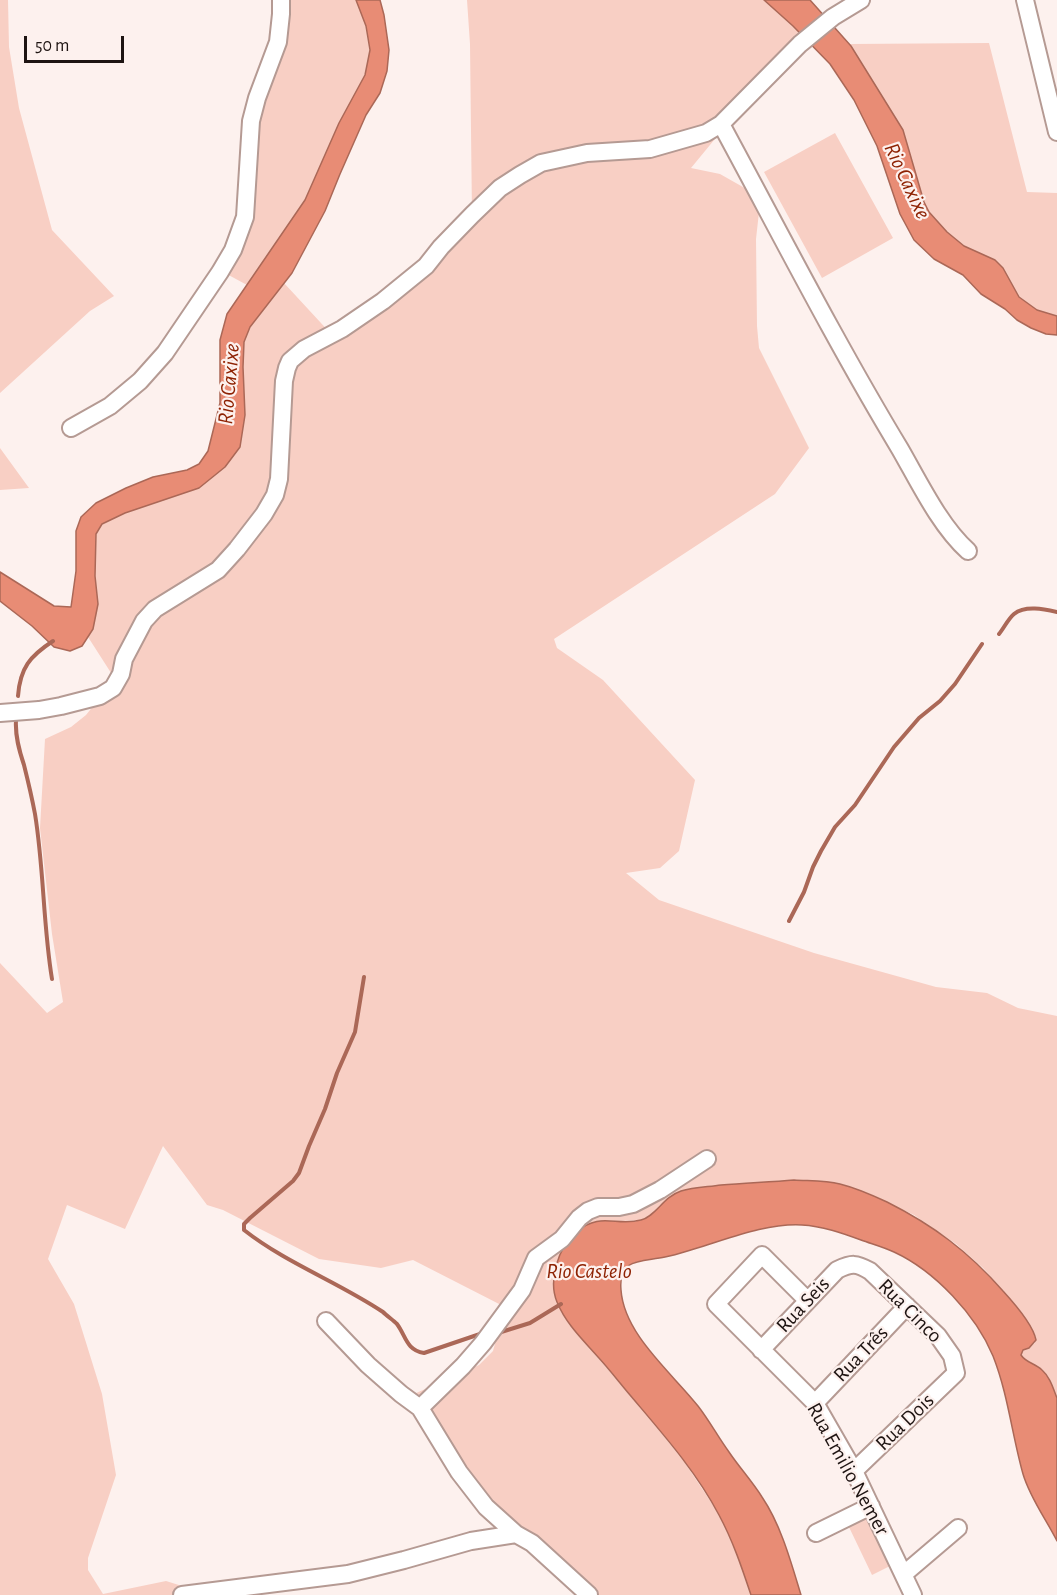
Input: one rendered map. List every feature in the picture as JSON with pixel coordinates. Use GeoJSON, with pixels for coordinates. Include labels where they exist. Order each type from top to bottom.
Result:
{"type":"FeatureCollection","features":[{"type":"Feature","properties":{"kind":"street"},"geometry":{"type":"LineString","coordinates":[[70,428],[110,406],[141,381],[165,353],[233,250],[245,217],[251,121],[278,42],[281,0]]}},
{"type":"Feature","properties":{"kind":"street"},"geometry":{"type":"LineString","coordinates":[[0,713],[61,706],[100,696],[113,688],[121,674],[124,659],[144,621],[155,609],[218,570],[237,549],[264,514],[275,495],[279,479],[284,381],[290,361],[383,301],[426,266],[441,247],[500,188],[520,175],[541,163],[587,153],[650,149],[706,133],[721,124],[800,44],[833,17],[861,0]]}},
{"type":"Feature","properties":{"kind":"street"},"geometry":{"type":"LineString","coordinates":[[1025,0],[1057,132]]}},
{"type":"Feature","properties":{"kind":"street"},"geometry":{"type":"LineString","coordinates":[[721,124],[878,412],[939,515],[959,543],[968,551]]}},
{"type":"Feature","properties":{"kind":"street"},"geometry":{"type":"LineString","coordinates":[[420,1408],[483,1343],[522,1290],[536,1258],[562,1239],[579,1218],[598,1207],[633,1204],[660,1190],[707,1159]]}},
{"type":"Feature","properties":{"kind":"street","name":"Rua Emilio Nemer"},"geometry":{"type":"LineString","coordinates":[[807,1300],[762,1256],[716,1304],[815,1403],[854,1471],[913,1595]]}},
{"type":"Feature","properties":{"kind":"street","name":"Rua Seis"},"geometry":{"type":"LineString","coordinates":[[761,1350],[837,1269],[849,1264]]}},
{"type":"Feature","properties":{"kind":"street","name":"Rua Cinco"},"geometry":{"type":"LineString","coordinates":[[849,1264],[858,1265],[870,1271],[938,1336],[952,1356],[956,1372]]}},
{"type":"Feature","properties":{"kind":"street","name":"Rua Três"},"geometry":{"type":"LineString","coordinates":[[815,1403],[907,1306]]}},
{"type":"Feature","properties":{"kind":"street"},"geometry":{"type":"LineString","coordinates":[[326,1321],[368,1365],[420,1408],[459,1473],[486,1507],[516,1534],[532,1543],[589,1595]]}},
{"type":"Feature","properties":{"kind":"street","name":"Rua Dois"},"geometry":{"type":"LineString","coordinates":[[854,1471],[956,1372]]}},
{"type":"Feature","properties":{"kind":"street"},"geometry":{"type":"LineString","coordinates":[[816,1533],[871,1506]]}},
{"type":"Feature","properties":{"kind":"street"},"geometry":{"type":"LineString","coordinates":[[904,1574],[958,1528]]}},
{"type":"Feature","properties":{"kind":"street"},"geometry":{"type":"LineString","coordinates":[[182,1595],[348,1574],[471,1541],[516,1534]]}},
{"type":"Feature","properties":{"kind":"shaded area"},"geometry":{"type":"Polygon","coordinates":[[[0,0],[8,0],[9,47],[19,108],[52,230],[114,296],[90,311],[0,393],[0,0]]]}},
{"type":"Feature","properties":{"kind":"shaded area"},"geometry":{"type":"Polygon","coordinates":[[[286,0],[356,0],[366,26],[370,50],[365,75],[305,200],[247,285],[223,272],[243,234],[257,121],[286,0]]]}},
{"type":"Feature","properties":{"kind":"shaded area"},"geometry":{"type":"Polygon","coordinates":[[[467,0],[764,0],[803,35],[691,168],[720,174],[750,191],[759,212],[756,239],[759,348],[809,448],[775,494],[554,639],[557,648],[603,680],[695,780],[679,851],[660,868],[626,873],[659,900],[814,953],[936,987],[987,993],[1018,1008],[1057,1016],[1057,1398],[1045,1373],[1021,1355],[1023,1350],[1035,1343],[1035,1336],[1014,1303],[983,1268],[956,1244],[914,1215],[870,1194],[839,1183],[794,1180],[749,1183],[667,1198],[651,1215],[641,1220],[622,1221],[569,1324],[685,1463],[719,1514],[737,1551],[751,1595],[593,1595],[484,1504],[414,1394],[479,1365],[493,1351],[505,1307],[413,1260],[381,1268],[319,1259],[223,1210],[207,1205],[163,1146],[125,1229],[67,1205],[48,1259],[74,1304],[102,1394],[116,1475],[88,1558],[88,1570],[103,1594],[166,1581],[195,1590],[260,1579],[260,1595],[0,1595],[0,963],[47,1013],[63,1002],[52,934],[40,828],[45,739],[71,727],[94,705],[122,690],[88,637],[98,604],[95,576],[96,534],[102,524],[125,513],[199,488],[243,367],[244,342],[250,327],[284,283],[333,336],[472,216],[470,44],[467,0]]]}},
{"type":"Feature","properties":{"kind":"shaded area"},"geometry":{"type":"Polygon","coordinates":[[[989,43],[1027,192],[1057,193],[1057,316],[1037,310],[1019,297],[1003,268],[995,260],[964,246],[947,232],[929,212],[903,130],[850,44],[989,43]]]}},
{"type":"Feature","properties":{"kind":"shaded area"},"geometry":{"type":"Polygon","coordinates":[[[835,133],[893,238],[822,278],[764,172],[835,133]]]}},
{"type":"Feature","properties":{"kind":"shaded area"},"geometry":{"type":"Polygon","coordinates":[[[0,448],[29,488],[0,490],[0,448]]]}},
{"type":"Feature","properties":{"kind":"shaded area"},"geometry":{"type":"Polygon","coordinates":[[[866,1516],[890,1566],[872,1575],[848,1525],[866,1516]]]}},
{"type":"Feature","properties":{"kind":"water","name":"Rio Caxixe"},"geometry":{"type":"Polygon","coordinates":[[[356,0],[380,0],[389,50],[387,71],[380,93],[366,115],[325,211],[292,273],[250,327],[244,342],[245,415],[240,447],[225,467],[199,488],[125,513],[102,524],[96,534],[95,576],[98,604],[93,629],[82,646],[70,651],[54,647],[0,601],[0,572],[54,606],[71,607],[76,571],[76,531],[81,517],[96,503],[126,488],[153,477],[187,470],[199,464],[208,451],[220,403],[220,340],[227,314],[305,200],[339,123],[365,75],[370,50],[366,26],[356,0]]]}},
{"type":"Feature","properties":{"kind":"water","name":"Rio Caxixe"},"geometry":{"type":"Polygon","coordinates":[[[764,0],[810,0],[851,46],[903,130],[929,212],[947,232],[964,246],[995,260],[1003,268],[1019,297],[1037,310],[1057,316],[1057,335],[1046,334],[1017,320],[1005,309],[981,294],[963,275],[934,259],[914,240],[900,214],[877,146],[854,100],[830,64],[764,0]]]}},
{"type":"Feature","properties":{"kind":"water","name":"Rio Castelo"},"geometry":{"type":"Polygon","coordinates":[[[794,1180],[840,1184],[870,1194],[920,1220],[977,1264],[1022,1314],[1036,1340],[1029,1348],[1023,1350],[1021,1355],[1045,1373],[1057,1398],[1057,1541],[1026,1483],[993,1356],[986,1341],[965,1310],[939,1282],[894,1252],[839,1232],[817,1227],[775,1226],[747,1232],[672,1255],[633,1263],[623,1272],[621,1279],[624,1306],[630,1322],[650,1352],[702,1411],[762,1497],[780,1532],[801,1595],[751,1595],[733,1545],[710,1499],[666,1438],[570,1325],[554,1293],[554,1274],[560,1255],[570,1239],[576,1232],[593,1222],[641,1220],[651,1215],[664,1202],[681,1191],[721,1185],[794,1180]]]}},
{"type":"Feature","properties":{"kind":"waterway"},"geometry":{"type":"LineString","coordinates":[[999,634],[1018,611],[1035,608],[1057,612]]}},
{"type":"Feature","properties":{"kind":"waterway"},"geometry":{"type":"LineString","coordinates":[[18,696],[24,670],[32,658],[53,641]]}},
{"type":"Feature","properties":{"kind":"waterway"},"geometry":{"type":"LineString","coordinates":[[789,921],[804,892],[813,867],[835,827],[855,805],[894,747],[919,718],[940,701],[955,684],[982,644]]}},
{"type":"Feature","properties":{"kind":"waterway"},"geometry":{"type":"LineString","coordinates":[[16,720],[18,743],[38,835],[52,979]]}},
{"type":"Feature","properties":{"kind":"waterway"},"geometry":{"type":"LineString","coordinates":[[364,977],[355,1032],[299,1173],[244,1224],[244,1230],[277,1253],[383,1312],[397,1324],[413,1349],[424,1353],[480,1334]]}},
{"type":"Feature","properties":{"kind":"waterway"},"geometry":{"type":"LineString","coordinates":[[498,1333],[530,1323],[561,1304]]}}]}
